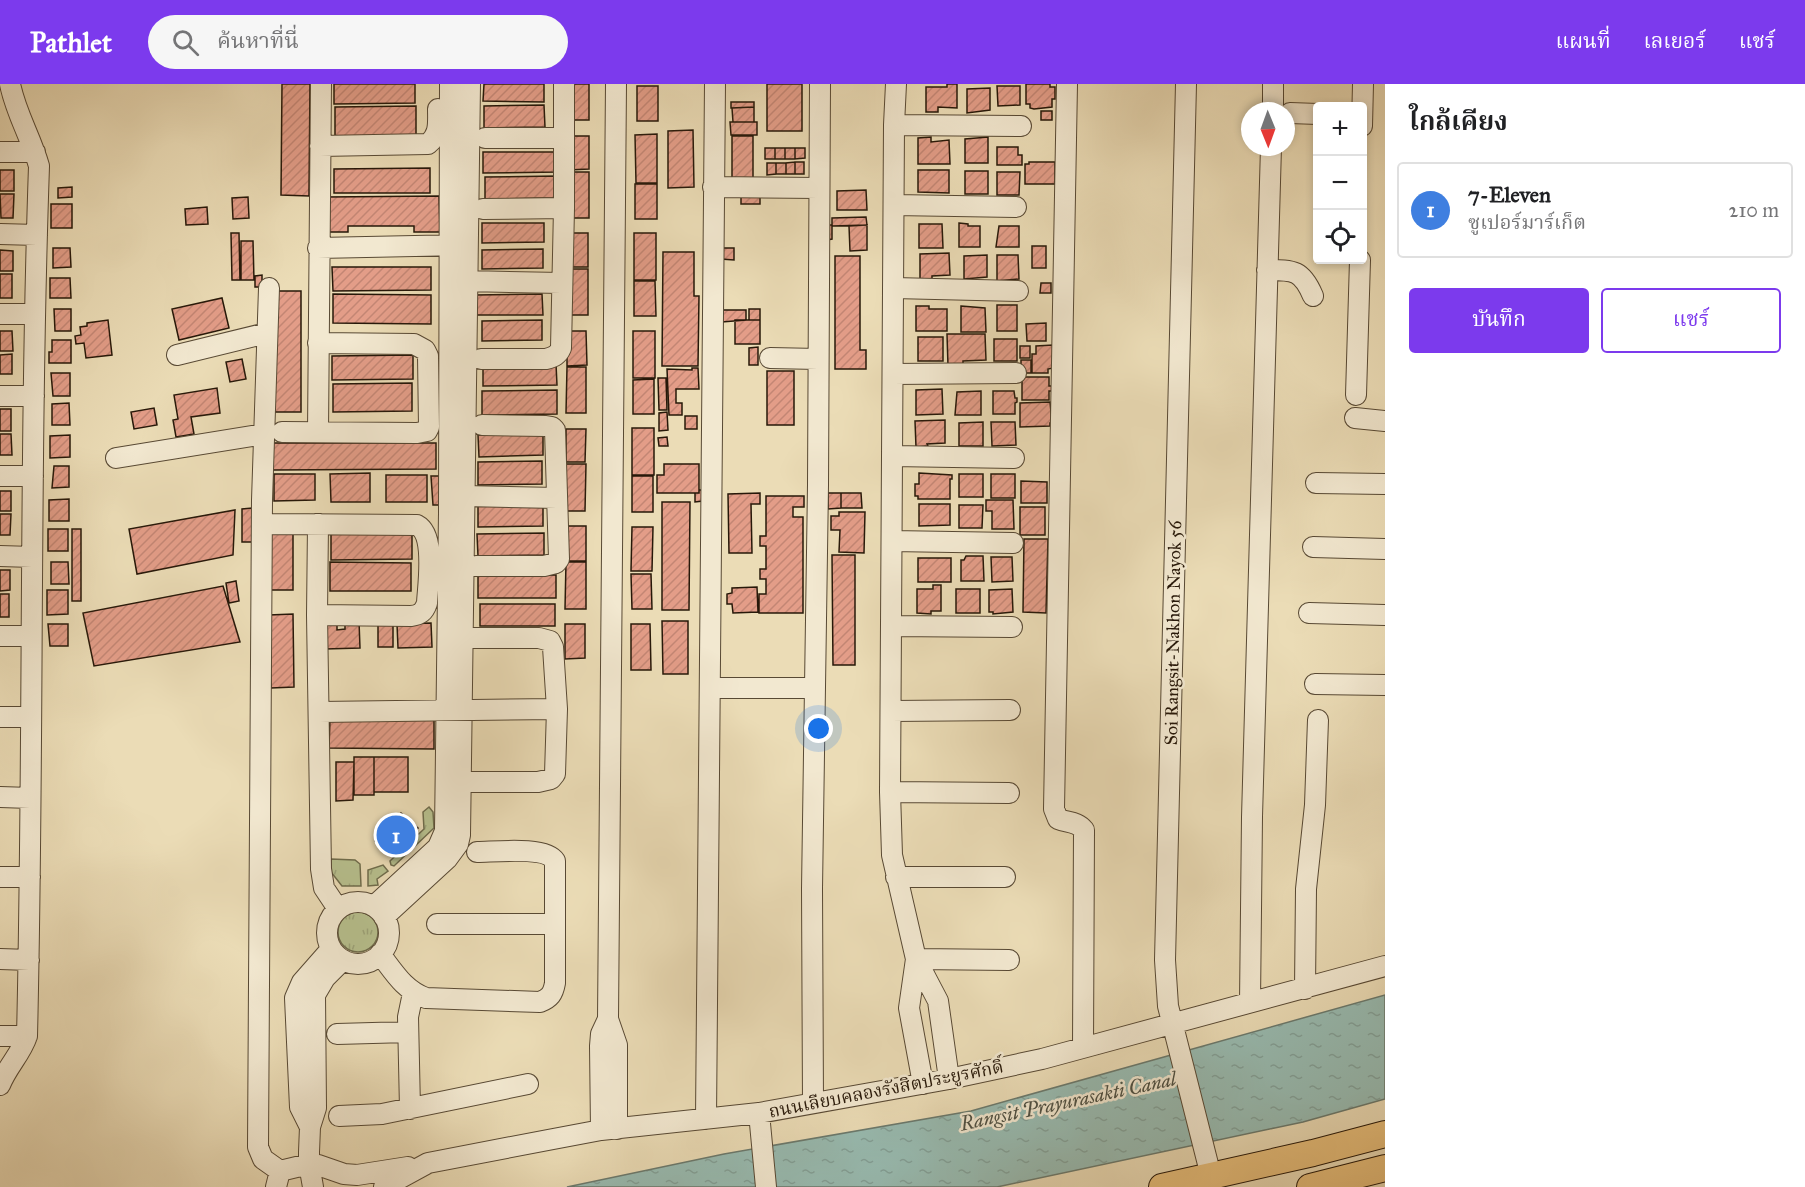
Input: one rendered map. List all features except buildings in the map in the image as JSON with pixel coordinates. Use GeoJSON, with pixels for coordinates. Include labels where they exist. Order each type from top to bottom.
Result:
{"type":"FeatureCollection","features":[{"type":"Feature","properties":{"kind":"main road"},"geometry":{"type":"LineString","coordinates":[[1162,1187],[1385,1134]]}},
{"type":"Feature","properties":{"kind":"main road"},"geometry":{"type":"LineString","coordinates":[[1310,1187],[1336,1184],[1385,1167]]}},
{"type":"Feature","properties":{"kind":"street"},"geometry":{"type":"LineString","coordinates":[[318,432],[321,84]]}},
{"type":"Feature","properties":{"kind":"street"},"geometry":{"type":"LineString","coordinates":[[320,146],[428,144],[435,139],[438,130],[439,84]]}},
{"type":"Feature","properties":{"kind":"street"},"geometry":{"type":"LineString","coordinates":[[379,911],[432,854],[442,840],[463,638],[466,282],[458,245],[450,84]]}},
{"type":"Feature","properties":{"kind":"street"},"geometry":{"type":"LineString","coordinates":[[379,911],[455,849],[460,835],[460,782],[454,710],[450,321],[470,84]]}},
{"type":"Feature","properties":{"kind":"street"},"geometry":{"type":"LineString","coordinates":[[481,359],[546,359],[554,357],[561,348],[564,84]]}},
{"type":"Feature","properties":{"kind":"street"},"geometry":{"type":"LineString","coordinates":[[609,1130],[617,1045],[608,1019],[616,84]]}},
{"type":"Feature","properties":{"kind":"street"},"geometry":{"type":"LineString","coordinates":[[706,1119],[715,84]]}},
{"type":"Feature","properties":{"kind":"street"},"geometry":{"type":"LineString","coordinates":[[813,1103],[812,877],[820,84]]}},
{"type":"Feature","properties":{"kind":"street"},"geometry":{"type":"LineString","coordinates":[[896,84],[890,792],[892,855],[916,959],[938,1001],[949,1079]]}},
{"type":"Feature","properties":{"kind":"street"},"geometry":{"type":"LineString","coordinates":[[1067,84],[1054,809],[1058,819],[1074,822],[1084,830],[1083,1047]]}},
{"type":"Feature","properties":{"kind":"street","name":"Soi Rangsit-Nakhon Nayok 56"},"geometry":{"type":"LineString","coordinates":[[1186,84],[1165,960],[1166,990],[1211,1176]]}},
{"type":"Feature","properties":{"kind":"street"},"geometry":{"type":"LineString","coordinates":[[1273,84],[1278,102]]}},
{"type":"Feature","properties":{"kind":"street"},"geometry":{"type":"LineString","coordinates":[[1363,84],[1363,102]]}},
{"type":"Feature","properties":{"kind":"street"},"geometry":{"type":"LineString","coordinates":[[0,1085],[21,1052],[27,1036],[35,314],[39,166],[7,85]]}},
{"type":"Feature","properties":{"kind":"street"},"geometry":{"type":"LineString","coordinates":[[1295,113],[1313,114]]}},
{"type":"Feature","properties":{"kind":"street"},"geometry":{"type":"LineString","coordinates":[[894,125],[1022,126]]}},
{"type":"Feature","properties":{"kind":"street"},"geometry":{"type":"LineString","coordinates":[[485,138],[563,138]]}},
{"type":"Feature","properties":{"kind":"street"},"geometry":{"type":"LineString","coordinates":[[0,152],[35,152]]}},
{"type":"Feature","properties":{"kind":"street"},"geometry":{"type":"LineString","coordinates":[[1250,1002],[1252,817],[1271,156]]}},
{"type":"Feature","properties":{"kind":"street"},"geometry":{"type":"LineString","coordinates":[[713,187],[819,188]]}},
{"type":"Feature","properties":{"kind":"street"},"geometry":{"type":"LineString","coordinates":[[894,206],[1016,207]]}},
{"type":"Feature","properties":{"kind":"street"},"geometry":{"type":"LineString","coordinates":[[483,208],[564,208]]}},
{"type":"Feature","properties":{"kind":"street"},"geometry":{"type":"LineString","coordinates":[[0,234],[37,235]]}},
{"type":"Feature","properties":{"kind":"street"},"geometry":{"type":"LineString","coordinates":[[318,248],[458,245]]}},
{"type":"Feature","properties":{"kind":"street"},"geometry":{"type":"LineString","coordinates":[[1356,395],[1359,264]]}},
{"type":"Feature","properties":{"kind":"street"},"geometry":{"type":"LineString","coordinates":[[1267,270],[1290,270],[1300,275],[1306,280],[1313,297]]}},
{"type":"Feature","properties":{"kind":"street"},"geometry":{"type":"LineString","coordinates":[[466,282],[561,283]]}},
{"type":"Feature","properties":{"kind":"street"},"geometry":{"type":"LineString","coordinates":[[450,321],[466,282]]}},
{"type":"Feature","properties":{"kind":"street"},"geometry":{"type":"LineString","coordinates":[[269,288],[267,333],[273,433],[261,655],[258,1147],[263,1159],[278,1179],[309,1164],[344,1174],[357,1175],[428,1163]]}},
{"type":"Feature","properties":{"kind":"street"},"geometry":{"type":"LineString","coordinates":[[894,288],[1018,291]]}},
{"type":"Feature","properties":{"kind":"street"},"geometry":{"type":"LineString","coordinates":[[0,314],[35,314]]}},
{"type":"Feature","properties":{"kind":"street"},"geometry":{"type":"LineString","coordinates":[[177,355],[267,333]]}},
{"type":"Feature","properties":{"kind":"street"},"geometry":{"type":"LineString","coordinates":[[116,458],[273,433],[427,431],[429,392],[428,356],[425,350],[420,346],[318,342]]}},
{"type":"Feature","properties":{"kind":"street"},"geometry":{"type":"LineString","coordinates":[[770,358],[818,359]]}},
{"type":"Feature","properties":{"kind":"street"},"geometry":{"type":"LineString","coordinates":[[893,374],[1016,373]]}},
{"type":"Feature","properties":{"kind":"street"},"geometry":{"type":"LineString","coordinates":[[0,396],[34,396]]}},
{"type":"Feature","properties":{"kind":"street"},"geometry":{"type":"LineString","coordinates":[[1355,418],[1385,421]]}},
{"type":"Feature","properties":{"kind":"street"},"geometry":{"type":"LineString","coordinates":[[476,566],[544,566],[555,564],[559,559],[555,430],[552,427],[482,425]]}},
{"type":"Feature","properties":{"kind":"street"},"geometry":{"type":"LineString","coordinates":[[893,456],[1014,458]]}},
{"type":"Feature","properties":{"kind":"street"},"geometry":{"type":"LineString","coordinates":[[0,476],[33,476]]}},
{"type":"Feature","properties":{"kind":"street"},"geometry":{"type":"LineString","coordinates":[[1317,483],[1385,484]]}},
{"type":"Feature","properties":{"kind":"street"},"geometry":{"type":"LineString","coordinates":[[464,496],[557,498]]}},
{"type":"Feature","properties":{"kind":"street"},"geometry":{"type":"LineString","coordinates":[[271,524],[417,525],[423,528],[428,536],[427,603],[424,611],[411,616],[317,615]]}},
{"type":"Feature","properties":{"kind":"street"},"geometry":{"type":"LineString","coordinates":[[318,524],[321,869],[324,888],[338,909]]}},
{"type":"Feature","properties":{"kind":"street"},"geometry":{"type":"LineString","coordinates":[[892,541],[1013,543]]}},
{"type":"Feature","properties":{"kind":"street"},"geometry":{"type":"LineString","coordinates":[[1313,547],[1385,549]]}},
{"type":"Feature","properties":{"kind":"street"},"geometry":{"type":"LineString","coordinates":[[0,556],[32,557]]}},
{"type":"Feature","properties":{"kind":"street"},"geometry":{"type":"LineString","coordinates":[[1309,613],[1385,615]]}},
{"type":"Feature","properties":{"kind":"street"},"geometry":{"type":"LineString","coordinates":[[891,626],[1012,627]]}},
{"type":"Feature","properties":{"kind":"street"},"geometry":{"type":"LineString","coordinates":[[0,636],[31,636]]}},
{"type":"Feature","properties":{"kind":"street"},"geometry":{"type":"LineString","coordinates":[[460,782],[538,782],[551,779],[555,774],[556,708],[553,647],[550,641],[539,638],[463,638]]}},
{"type":"Feature","properties":{"kind":"street"},"geometry":{"type":"LineString","coordinates":[[1315,684],[1385,685]]}},
{"type":"Feature","properties":{"kind":"street"},"geometry":{"type":"LineString","coordinates":[[710,688],[814,688]]}},
{"type":"Feature","properties":{"kind":"street"},"geometry":{"type":"LineString","coordinates":[[320,712],[556,708]]}},
{"type":"Feature","properties":{"kind":"street"},"geometry":{"type":"LineString","coordinates":[[891,711],[1010,710]]}},
{"type":"Feature","properties":{"kind":"street"},"geometry":{"type":"LineString","coordinates":[[0,717],[31,717]]}},
{"type":"Feature","properties":{"kind":"street"},"geometry":{"type":"LineString","coordinates":[[1305,989],[1306,889],[1315,805],[1318,720]]}},
{"type":"Feature","properties":{"kind":"street"},"geometry":{"type":"LineString","coordinates":[[890,792],[1009,793]]}},
{"type":"Feature","properties":{"kind":"street"},"geometry":{"type":"LineString","coordinates":[[0,796],[30,798]]}},
{"type":"Feature","properties":{"kind":"street"},"geometry":{"type":"LineString","coordinates":[[380,954],[404,986],[413,993],[441,999],[540,1002],[549,998],[553,993],[555,983],[555,861],[552,857],[540,852],[477,852]]}},
{"type":"Feature","properties":{"kind":"street"},"geometry":{"type":"LineString","coordinates":[[0,877],[30,877]]}},
{"type":"Feature","properties":{"kind":"street"},"geometry":{"type":"LineString","coordinates":[[896,877],[1005,877]]}},
{"type":"Feature","properties":{"kind":"street"},"geometry":{"type":"LineString","coordinates":[[362,902],[379,911],[389,932],[388,940],[380,954],[363,963],[337,954],[327,939],[327,928],[330,917],[338,909],[349,903],[362,902]]}},
{"type":"Feature","properties":{"kind":"street"},"geometry":{"type":"LineString","coordinates":[[437,924],[554,924]]}},
{"type":"Feature","properties":{"kind":"street"},"geometry":{"type":"LineString","coordinates":[[314,1187],[309,1164],[310,1127],[316,1108],[315,995],[337,954]]}},
{"type":"Feature","properties":{"kind":"street"},"geometry":{"type":"LineString","coordinates":[[0,959],[29,960]]}},
{"type":"Feature","properties":{"kind":"street"},"geometry":{"type":"LineString","coordinates":[[916,959],[1009,960]]}},
{"type":"Feature","properties":{"kind":"street"},"geometry":{"type":"LineString","coordinates":[[916,959],[909,1008],[923,1084]]}},
{"type":"Feature","properties":{"kind":"street","name":"ถนนเลียบคลองรังสิตประยูรศักดิ์"},"geometry":{"type":"LineString","coordinates":[[384,1187],[428,1163],[609,1130],[706,1119],[760,1121],[813,1103],[949,1079],[1041,1059],[1174,1026],[1250,1002],[1385,966]]}},
{"type":"Feature","properties":{"kind":"street"},"geometry":{"type":"LineString","coordinates":[[410,1108],[408,1032],[413,993]]}},
{"type":"Feature","properties":{"kind":"street"},"geometry":{"type":"LineString","coordinates":[[337,1034],[408,1032]]}},
{"type":"Feature","properties":{"kind":"street"},"geometry":{"type":"LineString","coordinates":[[0,1036],[27,1036]]}},
{"type":"Feature","properties":{"kind":"street"},"geometry":{"type":"LineString","coordinates":[[339,1116],[382,1114],[528,1084]]}},
{"type":"Feature","properties":{"kind":"street"},"geometry":{"type":"LineString","coordinates":[[760,1121],[766,1187]]}},
{"type":"Feature","properties":{"kind":"green space"},"geometry":{"type":"Polygon","coordinates":[[[429,807],[433,812],[434,828],[394,866],[391,865],[390,861],[424,829],[423,812],[429,807]]]}},
{"type":"Feature","properties":{"kind":"green space"},"geometry":{"type":"Polygon","coordinates":[[[331,859],[355,860],[360,864],[361,886],[342,886],[331,872],[331,859]]]}},
{"type":"Feature","properties":{"kind":"green space"},"geometry":{"type":"Polygon","coordinates":[[[383,865],[388,871],[377,879],[378,885],[368,886],[368,870],[383,865]]]}},
{"type":"Feature","properties":{"kind":"green space"},"geometry":{"type":"Polygon","coordinates":[[[358,912],[372,918],[378,932],[372,946],[358,952],[344,946],[338,932],[344,918],[358,912]]]}},
{"type":"Feature","properties":{"kind":"water","name":"Rangsit Prayurasakti Canal"},"geometry":{"type":"Polygon","coordinates":[[[1385,995],[1385,1099],[1303,1122],[997,1187],[567,1187],[724,1154],[971,1111],[1385,995]]]}},
{"type":"Feature","properties":{"kind":"place","name":"7-Eleven"},"geometry":{"type":"Point","coordinates":[396,835]}}]}
